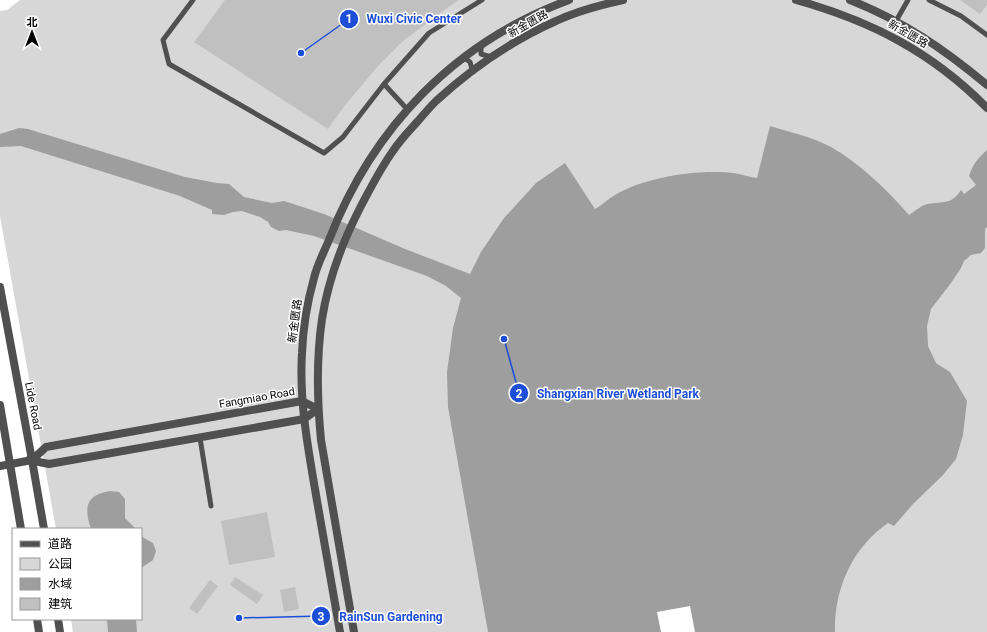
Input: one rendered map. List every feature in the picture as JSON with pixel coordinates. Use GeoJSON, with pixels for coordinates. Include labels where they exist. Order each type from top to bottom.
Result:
{"type":"FeatureCollection","features":[{"type":"Feature","properties":{"kind":"street","name":"新金匮路"},"geometry":{"type":"LineString","coordinates":[[340,632],[302,401],[302,352],[304,323],[314,277],[337,218],[350,190],[384,137],[407,109],[461,60],[483,44],[524,19],[568,0]]}},
{"type":"Feature","properties":{"kind":"street","name":"新金匮路"},"geometry":{"type":"LineString","coordinates":[[354,632],[321,440],[318,409],[318,356],[323,318],[335,268],[352,223],[366,195],[393,150],[435,102],[492,57],[557,20],[601,5],[623,0]]}},
{"type":"Feature","properties":{"kind":"street","name":"新金匮路"},"geometry":{"type":"LineString","coordinates":[[850,0],[896,21],[938,47],[987,85]]}},
{"type":"Feature","properties":{"kind":"street","name":"新金匮路"},"geometry":{"type":"LineString","coordinates":[[801,1],[863,22],[892,36],[917,51],[970,91],[987,108]]}},
{"type":"Feature","properties":{"kind":"street","name":"Lide Road"},"geometry":{"type":"LineString","coordinates":[[0,287],[44,528]]}},
{"type":"Feature","properties":{"kind":"street","name":"Fangmiao Road"},"geometry":{"type":"LineString","coordinates":[[32,460],[46,447],[302,401],[318,409]]}},
{"type":"Feature","properties":{"kind":"street"},"geometry":{"type":"LineString","coordinates":[[0,405],[21,528]]}},
{"type":"Feature","properties":{"kind":"street"},"geometry":{"type":"LineString","coordinates":[[0,465],[32,460],[49,464],[304,420],[318,409]]}},
{"type":"Feature","properties":{"kind":"street"},"geometry":{"type":"LineString","coordinates":[[37,620],[39,632]]}},
{"type":"Feature","properties":{"kind":"street"},"geometry":{"type":"LineString","coordinates":[[58,620],[60,632]]}},
{"type":"Feature","properties":{"kind":"lane"},"geometry":{"type":"LineString","coordinates":[[194,0],[163,40],[169,64],[324,153],[343,137],[384,84],[429,33],[482,0]]}},
{"type":"Feature","properties":{"kind":"lane"},"geometry":{"type":"LineString","coordinates":[[896,21],[908,0]]}},
{"type":"Feature","properties":{"kind":"lane"},"geometry":{"type":"LineString","coordinates":[[929,0],[961,16],[987,35]]}},
{"type":"Feature","properties":{"kind":"lane"},"geometry":{"type":"LineString","coordinates":[[483,44],[480,49],[481,54],[492,57]]}},
{"type":"Feature","properties":{"kind":"lane"},"geometry":{"type":"LineString","coordinates":[[461,60],[466,59],[470,62],[472,72]]}},
{"type":"Feature","properties":{"kind":"lane"},"geometry":{"type":"LineString","coordinates":[[384,84],[407,109]]}},
{"type":"Feature","properties":{"kind":"lane"},"geometry":{"type":"LineString","coordinates":[[200,438],[211,506]]}},
{"type":"Feature","properties":{"kind":"green space"},"geometry":{"type":"Polygon","coordinates":[[[20,0],[987,0],[987,632],[73,632],[71,620],[142,620],[142,528],[56,528],[0,216],[0,11],[7,10],[20,0]]]}},
{"type":"Feature","properties":{"kind":"water"},"geometry":{"type":"Polygon","coordinates":[[[770,126],[816,140],[831,147],[853,161],[873,178],[909,215],[918,208],[926,205],[947,202],[958,195],[961,190],[964,194],[976,185],[969,176],[976,162],[987,150],[987,227],[985,229],[985,248],[981,253],[971,255],[964,261],[951,283],[931,309],[927,326],[928,346],[936,363],[950,372],[967,401],[963,435],[956,459],[943,475],[913,504],[894,526],[888,523],[875,533],[855,557],[842,585],[838,600],[835,632],[488,632],[448,407],[447,372],[453,328],[461,298],[446,286],[427,276],[314,236],[286,230],[279,231],[271,227],[268,222],[260,217],[242,211],[224,215],[212,214],[212,210],[180,196],[21,146],[0,147],[0,134],[19,128],[28,129],[185,177],[229,184],[244,197],[272,203],[284,201],[324,214],[405,249],[470,274],[481,252],[504,218],[536,183],[565,163],[595,209],[627,189],[656,179],[688,173],[704,172],[736,173],[757,178],[770,126]]]}},
{"type":"Feature","properties":{"kind":"water"},"geometry":{"type":"Polygon","coordinates":[[[110,491],[119,492],[125,499],[125,518],[135,528],[91,528],[87,509],[88,504],[91,499],[102,493],[110,491]]]}},
{"type":"Feature","properties":{"kind":"water"},"geometry":{"type":"Polygon","coordinates":[[[142,536],[153,543],[156,551],[153,560],[142,567],[142,536]]]}},
{"type":"Feature","properties":{"kind":"water"},"geometry":{"type":"Polygon","coordinates":[[[107,620],[136,620],[137,632],[108,632],[107,620]]]}},
{"type":"Feature","properties":{"kind":"pier"},"geometry":{"type":"Polygon","coordinates":[[[690,606],[695,632],[661,632],[657,612],[690,606]]]}},
{"type":"Feature","properties":{"kind":"building"},"geometry":{"type":"Polygon","coordinates":[[[225,0],[458,0],[403,41],[379,65],[346,104],[328,129],[194,42],[225,0]]]}},
{"type":"Feature","properties":{"kind":"building"},"geometry":{"type":"Polygon","coordinates":[[[960,0],[987,0],[987,5],[980,14],[960,0]]]}},
{"type":"Feature","properties":{"kind":"building"},"geometry":{"type":"Polygon","coordinates":[[[267,512],[275,557],[229,565],[221,521],[267,512]]]}},
{"type":"Feature","properties":{"kind":"building"},"geometry":{"type":"Polygon","coordinates":[[[235,577],[263,595],[257,604],[230,585],[235,577]]]}},
{"type":"Feature","properties":{"kind":"building"},"geometry":{"type":"Polygon","coordinates":[[[210,580],[218,586],[197,614],[189,608],[210,580]]]}},
{"type":"Feature","properties":{"kind":"building"},"geometry":{"type":"Polygon","coordinates":[[[295,587],[299,609],[284,612],[280,590],[295,587]]]}},
{"type":"Feature","properties":{"kind":"place","name":"Wuxi Civic Center"},"geometry":{"type":"Point","coordinates":[301,53]}},
{"type":"Feature","properties":{"kind":"place","name":"Shangxian River Wetland Park"},"geometry":{"type":"Point","coordinates":[504,339]}},
{"type":"Feature","properties":{"kind":"place","name":"RainSun Gardening"},"geometry":{"type":"Point","coordinates":[239,618]}}]}
